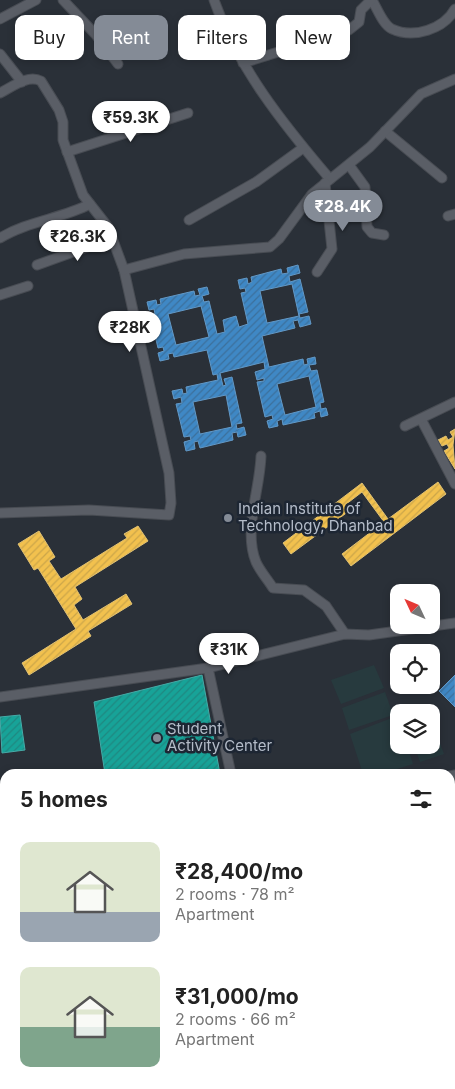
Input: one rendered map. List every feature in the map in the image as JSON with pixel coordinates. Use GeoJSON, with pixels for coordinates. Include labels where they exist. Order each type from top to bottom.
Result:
{"type":"FeatureCollection","features":[{"type":"Feature","properties":{"kind":"street"},"geometry":{"type":"LineString","coordinates":[[0,19],[36,0]]}},
{"type":"Feature","properties":{"kind":"street"},"geometry":{"type":"LineString","coordinates":[[63,0],[96,35],[118,64]]}},
{"type":"Feature","properties":{"kind":"street"},"geometry":{"type":"LineString","coordinates":[[214,0],[243,63],[327,181],[332,249],[317,272]]}},
{"type":"Feature","properties":{"kind":"street"},"geometry":{"type":"LineString","coordinates":[[243,63],[349,30],[359,22],[361,10],[372,0],[393,30],[417,32],[434,28],[443,23],[455,9]]}},
{"type":"Feature","properties":{"kind":"street"},"geometry":{"type":"LineString","coordinates":[[0,54],[22,82]]}},
{"type":"Feature","properties":{"kind":"street"},"geometry":{"type":"LineString","coordinates":[[0,93],[22,82],[36,78],[41,81],[59,110],[63,128],[62,135],[83,195],[97,211],[112,238],[124,270],[169,473],[171,503],[169,515],[89,510],[0,513]]}},
{"type":"Feature","properties":{"kind":"street"},"geometry":{"type":"LineString","coordinates":[[124,270],[184,254],[270,247],[278,239],[303,203],[370,147],[421,94],[455,79]]}},
{"type":"Feature","properties":{"kind":"street"},"geometry":{"type":"LineString","coordinates":[[67,152],[188,113]]}},
{"type":"Feature","properties":{"kind":"street"},"geometry":{"type":"LineString","coordinates":[[385,131],[442,178]]}},
{"type":"Feature","properties":{"kind":"street"},"geometry":{"type":"LineString","coordinates":[[189,220],[256,182],[303,148]]}},
{"type":"Feature","properties":{"kind":"street"},"geometry":{"type":"LineString","coordinates":[[349,165],[365,187],[367,228],[384,236]]}},
{"type":"Feature","properties":{"kind":"street"},"geometry":{"type":"LineString","coordinates":[[0,238],[14,230],[71,214],[90,204]]}},
{"type":"Feature","properties":{"kind":"street"},"geometry":{"type":"LineString","coordinates":[[37,265],[112,238]]}},
{"type":"Feature","properties":{"kind":"street"},"geometry":{"type":"LineString","coordinates":[[0,295],[28,286]]}},
{"type":"Feature","properties":{"kind":"street"},"geometry":{"type":"LineString","coordinates":[[406,426],[455,402]]}},
{"type":"Feature","properties":{"kind":"street"},"geometry":{"type":"LineString","coordinates":[[421,419],[455,484]]}},
{"type":"Feature","properties":{"kind":"street"},"geometry":{"type":"LineString","coordinates":[[261,456],[260,478],[251,537],[256,562],[273,588],[304,590],[326,606],[345,634]]}},
{"type":"Feature","properties":{"kind":"street"},"geometry":{"type":"LineString","coordinates":[[0,697],[208,668],[345,634],[368,635],[455,623]]}},
{"type":"Feature","properties":{"kind":"street"},"geometry":{"type":"LineString","coordinates":[[208,668],[230,769]]}},
{"type":"Feature","properties":{"kind":"street"},"geometry":{"type":"LineString","coordinates":[[0,785],[0,799]]}},
{"type":"Feature","properties":{"kind":"green space"},"geometry":{"type":"Polygon","coordinates":[[[374,665],[384,688],[341,704],[331,680],[374,665]]]}},
{"type":"Feature","properties":{"kind":"green space"},"geometry":{"type":"Polygon","coordinates":[[[385,692],[390,706],[390,716],[349,730],[342,708],[385,692]]]}},
{"type":"Feature","properties":{"kind":"green space"},"geometry":{"type":"Polygon","coordinates":[[[390,719],[390,754],[410,754],[413,764],[397,769],[361,769],[350,734],[390,719]]]}},
{"type":"Feature","properties":{"kind":"green space"},"geometry":{"type":"Polygon","coordinates":[[[440,744],[444,754],[420,762],[417,754],[440,754],[440,744]]]}},
{"type":"Feature","properties":{"kind":"building: Homes"},"geometry":{"type":"Polygon","coordinates":[[[455,429],[453,445],[455,469],[444,451],[449,448],[447,444],[442,446],[438,440],[446,436],[448,440],[453,437],[450,432],[455,429]]]}},
{"type":"Feature","properties":{"kind":"building: Homes"},"geometry":{"type":"Polygon","coordinates":[[[438,482],[446,494],[351,566],[342,554],[384,522],[362,492],[345,505],[349,511],[291,554],[283,543],[362,483],[388,519],[438,482]]]}},
{"type":"Feature","properties":{"kind":"building: Homes"},"geometry":{"type":"Polygon","coordinates":[[[138,526],[148,541],[75,587],[82,599],[74,605],[83,620],[126,594],[132,604],[88,631],[91,636],[29,675],[22,663],[76,629],[38,568],[34,570],[18,544],[39,531],[55,557],[49,561],[61,579],[127,538],[124,534],[138,526]]]}},
{"type":"Feature","properties":{"kind":"building: Schools"},"geometry":{"type":"Polygon","coordinates":[[[298,265],[300,273],[289,276],[290,282],[300,279],[308,312],[299,314],[300,318],[309,316],[311,324],[300,327],[298,320],[293,321],[295,328],[262,336],[269,367],[303,359],[304,365],[308,364],[307,359],[315,357],[316,364],[309,365],[311,371],[317,370],[324,402],[320,403],[321,409],[326,408],[328,415],[321,417],[320,411],[314,413],[315,418],[283,425],[282,419],[277,421],[278,426],[269,428],[267,421],[273,419],[272,415],[265,417],[257,382],[264,381],[264,378],[257,380],[255,372],[265,369],[264,362],[220,373],[223,386],[226,385],[224,379],[232,377],[242,423],[236,424],[237,429],[244,427],[246,435],[238,437],[237,432],[232,433],[233,440],[200,448],[198,441],[194,442],[195,449],[186,451],[184,442],[191,440],[190,436],[184,437],[176,404],[182,403],[181,397],[174,399],[172,391],[182,389],[183,394],[187,393],[186,387],[218,380],[217,374],[213,375],[207,350],[174,357],[173,353],[168,354],[169,359],[160,361],[158,353],[164,351],[163,347],[158,348],[150,315],[155,314],[154,309],[149,310],[147,302],[156,300],[157,305],[161,304],[160,299],[194,291],[195,296],[200,295],[198,289],[207,287],[209,294],[202,296],[204,302],[209,301],[217,334],[225,332],[223,320],[236,316],[239,327],[248,324],[241,293],[246,292],[245,288],[240,289],[238,280],[247,278],[248,284],[252,282],[251,277],[281,269],[282,274],[288,273],[287,268],[298,265]],[[292,284],[260,291],[267,323],[299,316],[292,284]],[[201,306],[168,314],[176,345],[209,337],[201,306]],[[309,376],[277,384],[285,415],[316,407],[309,376]],[[226,395],[193,402],[200,434],[232,427],[226,395]]]}},
{"type":"Feature","properties":{"kind":"building: Schools"},"geometry":{"type":"Polygon","coordinates":[[[455,675],[455,707],[440,692],[455,675]]]}},
{"type":"Feature","properties":{"kind":"building: Public","name":"Student Activity Center"},"geometry":{"type":"Polygon","coordinates":[[[202,675],[219,769],[104,769],[94,702],[202,675]]]}},
{"type":"Feature","properties":{"kind":"building: Public"},"geometry":{"type":"Polygon","coordinates":[[[20,715],[25,750],[2,753],[0,717],[20,715]]]}},
{"type":"Feature","properties":{"kind":"place","name":"Indian Institute of Technology, Dhanbad"},"geometry":{"type":"Point","coordinates":[228,518]}},
{"type":"Feature","properties":{"kind":"place","name":"Student Activity Center"},"geometry":{"type":"Point","coordinates":[157,738]}}]}
